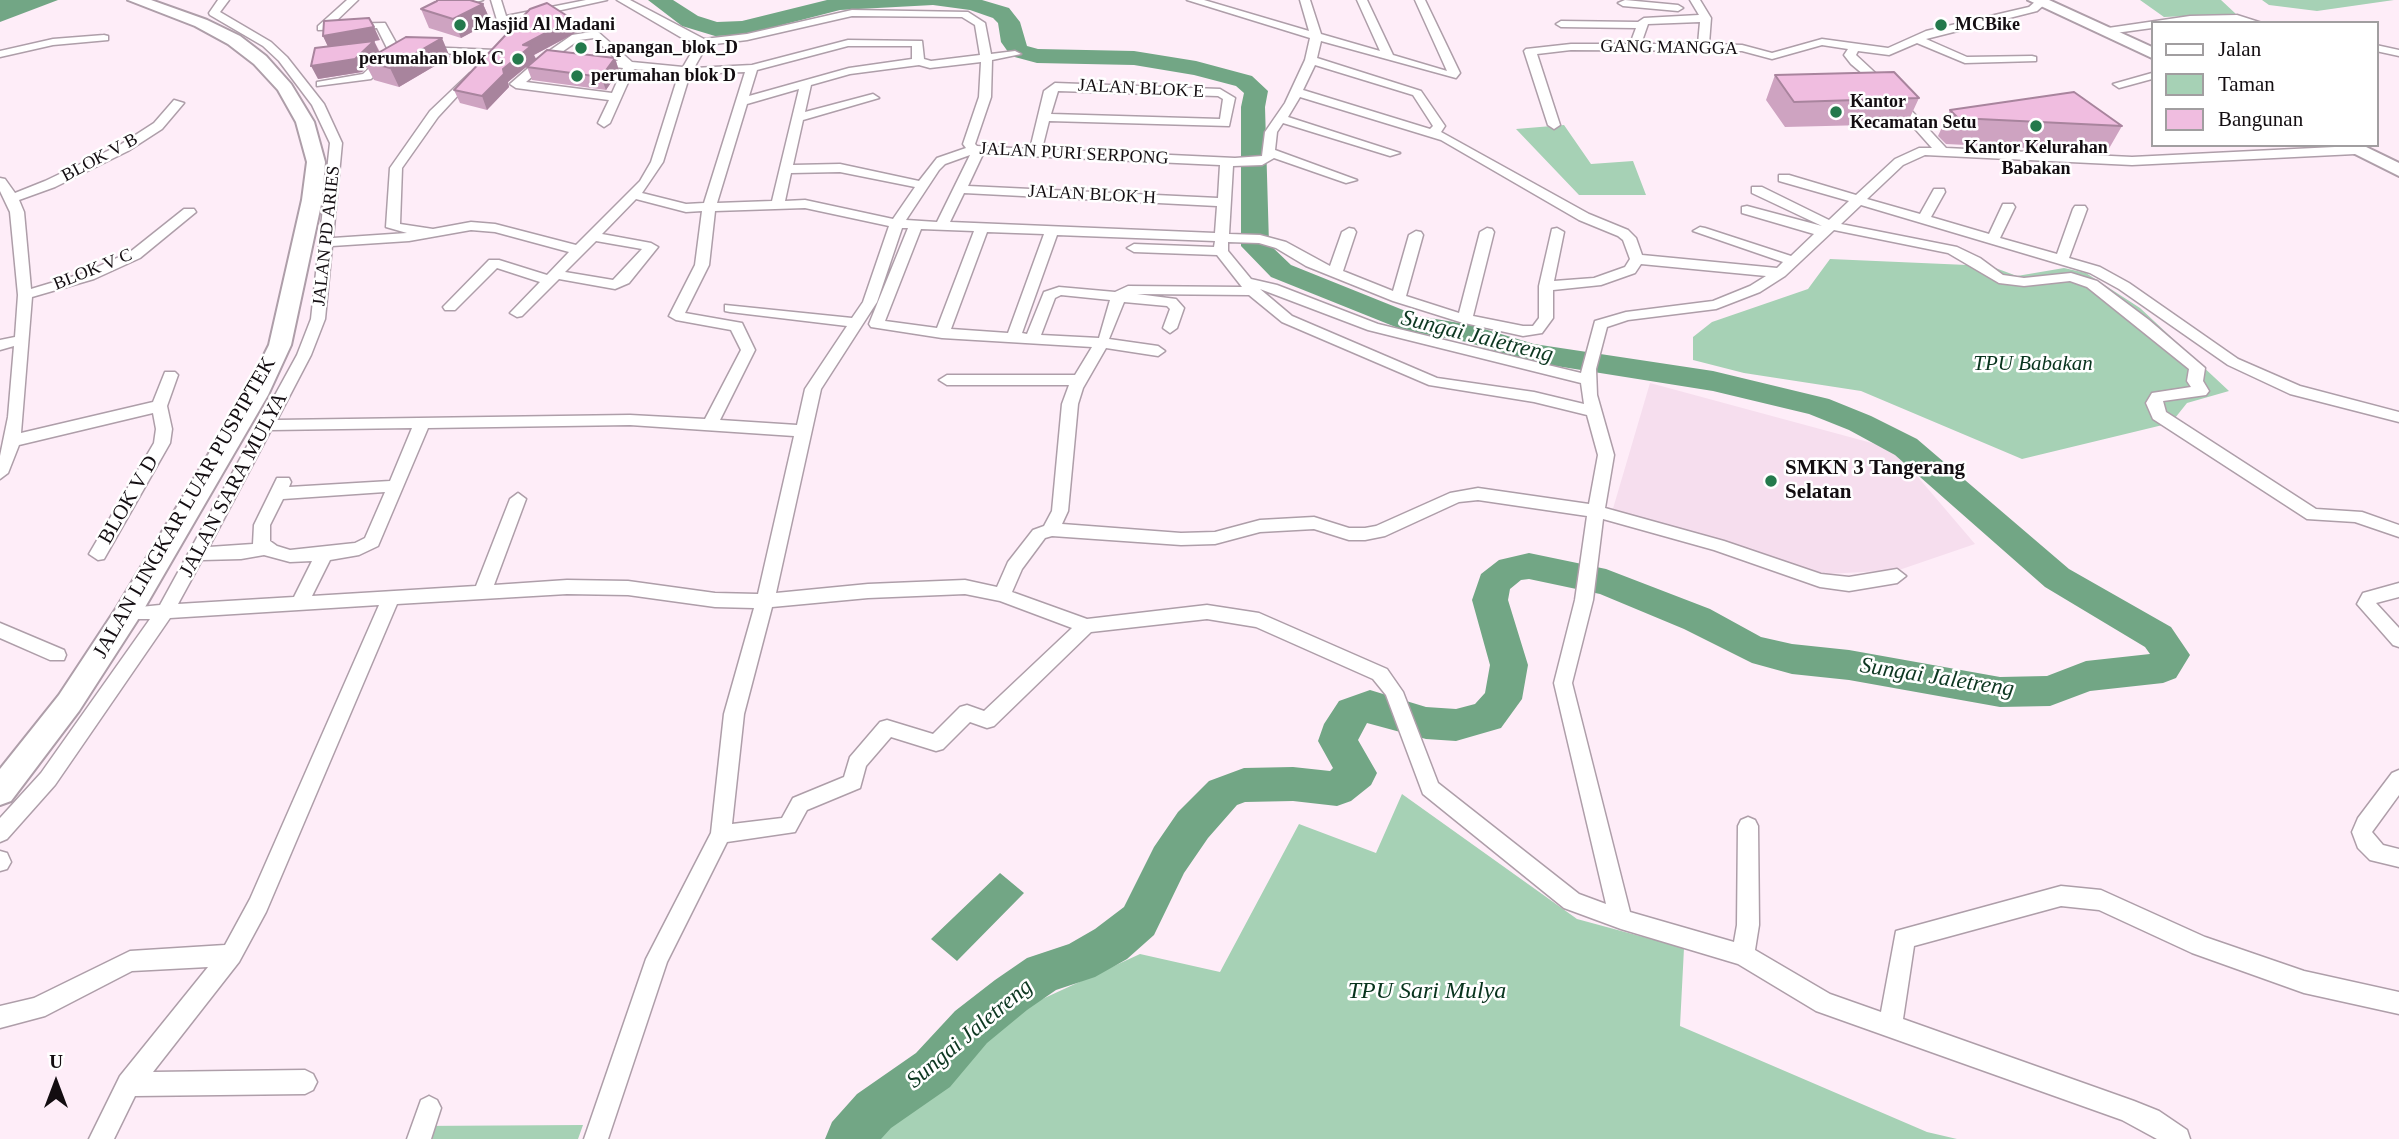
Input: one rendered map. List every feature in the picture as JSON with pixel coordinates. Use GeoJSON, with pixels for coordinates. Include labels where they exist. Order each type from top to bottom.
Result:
{"type":"FeatureCollection","features":[{"type":"Feature","properties":{"kind":"main road","name":"JALAN LINGKAR LUAR PUSPIPTEK"},"geometry":{"type":"LineString","coordinates":[[0,792],[69,703],[127,614],[256,395],[280,345],[312,200],[316,162],[304,122],[285,88],[260,60],[234,40],[201,23],[136,0]]}},
{"type":"Feature","properties":{"kind":"main road"},"geometry":{"type":"LineString","coordinates":[[2039,1],[2150,52]]}},
{"type":"Feature","properties":{"kind":"main road"},"geometry":{"type":"LineString","coordinates":[[2350,147],[2399,170]]}},
{"type":"Feature","properties":{"kind":"street","name":"JALAN PD ARIES"},"geometry":{"type":"LineString","coordinates":[[224,0],[214,13],[267,44],[283,59],[318,104],[336,144],[318,319]]}},
{"type":"Feature","properties":{"kind":"street"},"geometry":{"type":"LineString","coordinates":[[321,84],[367,77],[387,47],[381,24],[322,28],[353,0]]}},
{"type":"Feature","properties":{"kind":"street"},"geometry":{"type":"LineString","coordinates":[[440,9],[478,0]]}},
{"type":"Feature","properties":{"kind":"street"},"geometry":{"type":"LineString","coordinates":[[496,0],[502,20],[531,15],[554,5],[602,0]]}},
{"type":"Feature","properties":{"kind":"street","name":"JALAN PURI SERPONG"},"geometry":{"type":"LineString","coordinates":[[622,0],[685,36],[703,42],[736,39],[852,13],[955,12],[969,15],[980,23],[988,76],[985,97],[969,144],[976,151],[1231,162]]}},
{"type":"Feature","properties":{"kind":"street"},"geometry":{"type":"LineString","coordinates":[[1192,0],[1388,56],[1445,76],[1454,75],[1420,0]]}},
{"type":"Feature","properties":{"kind":"street"},"geometry":{"type":"LineString","coordinates":[[1247,0],[1252,17]]}},
{"type":"Feature","properties":{"kind":"street"},"geometry":{"type":"LineString","coordinates":[[1266,157],[1269,135],[1282,119],[1311,60],[1316,36],[1305,0]]}},
{"type":"Feature","properties":{"kind":"street"},"geometry":{"type":"LineString","coordinates":[[1362,0],[1388,56]]}},
{"type":"Feature","properties":{"kind":"street"},"geometry":{"type":"LineString","coordinates":[[1695,0],[1704,15],[1703,49]]}},
{"type":"Feature","properties":{"kind":"street","name":"GANG MANGGA"},"geometry":{"type":"LineString","coordinates":[[1555,125],[1530,51],[1571,47],[1742,48],[1772,56],[1822,42],[1854,49],[1894,51],[1940,30],[2033,9],[2039,1]]}},
{"type":"Feature","properties":{"kind":"street"},"geometry":{"type":"LineString","coordinates":[[1623,3],[1704,15]]}},
{"type":"Feature","properties":{"kind":"street"},"geometry":{"type":"LineString","coordinates":[[434,233],[393,227],[396,168],[434,114],[531,15]]}},
{"type":"Feature","properties":{"kind":"street"},"geometry":{"type":"LineString","coordinates":[[1561,24],[1640,25],[1656,18],[1704,15]]}},
{"type":"Feature","properties":{"kind":"street"},"geometry":{"type":"LineString","coordinates":[[2176,21],[2237,18],[2249,21]]}},
{"type":"Feature","properties":{"kind":"street"},"geometry":{"type":"LineString","coordinates":[[1634,47],[1640,25]]}},
{"type":"Feature","properties":{"kind":"street"},"geometry":{"type":"LineString","coordinates":[[2108,31],[2150,25]]}},
{"type":"Feature","properties":{"kind":"street"},"geometry":{"type":"LineString","coordinates":[[615,97],[516,84],[576,37],[600,36],[630,66]]}},
{"type":"Feature","properties":{"kind":"street"},"geometry":{"type":"LineString","coordinates":[[0,54],[63,41],[103,38]]}},
{"type":"Feature","properties":{"kind":"street"},"geometry":{"type":"LineString","coordinates":[[2378,40],[2392,38]]}},
{"type":"Feature","properties":{"kind":"street"},"geometry":{"type":"LineString","coordinates":[[1918,40],[1965,60],[2032,59]]}},
{"type":"Feature","properties":{"kind":"street"},"geometry":{"type":"LineString","coordinates":[[549,56],[685,73],[752,68],[848,43],[912,41],[918,44],[919,61]]}},
{"type":"Feature","properties":{"kind":"street"},"geometry":{"type":"LineString","coordinates":[[517,313],[635,195],[657,162],[685,73],[703,42]]}},
{"type":"Feature","properties":{"kind":"street"},"geometry":{"type":"LineString","coordinates":[[387,47],[504,43]]}},
{"type":"Feature","properties":{"kind":"street"},"geometry":{"type":"LineString","coordinates":[[2378,48],[2399,53]]}},
{"type":"Feature","properties":{"kind":"street"},"geometry":{"type":"LineString","coordinates":[[1854,49],[1850,55],[1855,62],[1880,83],[1941,150]]}},
{"type":"Feature","properties":{"kind":"street"},"geometry":{"type":"LineString","coordinates":[[744,101],[849,71],[919,61],[930,65],[985,55],[1015,54]]}},
{"type":"Feature","properties":{"kind":"street"},"geometry":{"type":"LineString","coordinates":[[1311,60],[1417,93],[1439,125],[1433,133]]}},
{"type":"Feature","properties":{"kind":"street"},"geometry":{"type":"LineString","coordinates":[[604,123],[630,66]]}},
{"type":"Feature","properties":{"kind":"street"},"geometry":{"type":"LineString","coordinates":[[711,423],[748,350],[737,326],[676,316],[702,265],[709,207],[744,101],[752,68]]}},
{"type":"Feature","properties":{"kind":"street"},"geometry":{"type":"LineString","coordinates":[[2119,84],[2150,76]]}},
{"type":"Feature","properties":{"kind":"street"},"geometry":{"type":"LineString","coordinates":[[778,203],[807,83]]}},
{"type":"Feature","properties":{"kind":"street","name":"JALAN BLOK E"},"geometry":{"type":"LineString","coordinates":[[1035,154],[1046,117],[1049,91],[1061,86],[1226,94],[1229,98],[1225,123],[1046,117]]}},
{"type":"Feature","properties":{"kind":"street"},"geometry":{"type":"LineString","coordinates":[[1296,92],[1433,133],[1459,144],[1584,217],[1626,234],[1637,259]]}},
{"type":"Feature","properties":{"kind":"street"},"geometry":{"type":"LineString","coordinates":[[798,118],[873,98]]}},
{"type":"Feature","properties":{"kind":"street","name":"BLOK V B"},"geometry":{"type":"LineString","coordinates":[[12,198],[62,179],[124,148],[158,126],[178,103]]}},
{"type":"Feature","properties":{"kind":"street"},"geometry":{"type":"LineString","coordinates":[[1282,119],[1394,153]]}},
{"type":"Feature","properties":{"kind":"street"},"geometry":{"type":"LineString","coordinates":[[1620,919],[1563,683],[1584,600],[1587,561],[1606,455],[1593,411],[1588,374],[1600,324],[1612,319],[1716,305],[1755,289],[1780,273],[1859,199],[1911,155],[1941,150],[2132,161],[2350,147]]}},
{"type":"Feature","properties":{"kind":"street"},"geometry":{"type":"LineString","coordinates":[[596,1139],[657,959],[720,834],[734,714],[765,601],[813,390],[870,302],[897,224],[922,185],[941,161],[976,151]]}},
{"type":"Feature","properties":{"kind":"street"},"geometry":{"type":"LineString","coordinates":[[941,226],[976,151]]}},
{"type":"Feature","properties":{"kind":"street"},"geometry":{"type":"LineString","coordinates":[[1351,180],[1266,157],[1231,162],[1224,202],[1226,242],[1250,286],[1287,319],[1434,382],[1534,397],[1593,411]]}},
{"type":"Feature","properties":{"kind":"street"},"geometry":{"type":"LineString","coordinates":[[785,169],[840,168],[922,185]]}},
{"type":"Feature","properties":{"kind":"street"},"geometry":{"type":"LineString","coordinates":[[1784,178],[2095,270],[2124,286],[2233,362],[2295,390],[2399,417]]}},
{"type":"Feature","properties":{"kind":"street"},"geometry":{"type":"LineString","coordinates":[[0,182],[12,198],[22,250],[21,276],[25,295],[12,441],[0,473]]}},
{"type":"Feature","properties":{"kind":"street","name":"JALAN BLOK H"},"geometry":{"type":"LineString","coordinates":[[959,189],[1224,202]]}},
{"type":"Feature","properties":{"kind":"street"},"geometry":{"type":"LineString","coordinates":[[1757,190],[1828,230]]}},
{"type":"Feature","properties":{"kind":"street"},"geometry":{"type":"LineString","coordinates":[[1924,218],[1939,192]]}},
{"type":"Feature","properties":{"kind":"street"},"geometry":{"type":"LineString","coordinates":[[635,195],[686,208],[778,203],[816,206],[897,224],[1226,242]]}},
{"type":"Feature","properties":{"kind":"street"},"geometry":{"type":"LineString","coordinates":[[1993,239],[2008,207]]}},
{"type":"Feature","properties":{"kind":"street"},"geometry":{"type":"LineString","coordinates":[[2062,260],[2080,209]]}},
{"type":"Feature","properties":{"kind":"street"},"geometry":{"type":"LineString","coordinates":[[1747,210],[1828,230],[1952,250],[1975,261],[1999,279],[2024,282],[2071,277],[2091,284],[2144,323],[2197,368],[2196,380],[2201,391],[2157,397],[2154,403],[2159,415],[2313,515],[2356,516],[2399,531]]}},
{"type":"Feature","properties":{"kind":"street","name":"BLOK V C"},"geometry":{"type":"LineString","coordinates":[[25,295],[89,276],[135,254],[189,212]]}},
{"type":"Feature","properties":{"kind":"street"},"geometry":{"type":"LineString","coordinates":[[916,225],[875,321],[878,325],[1013,338],[1103,339],[1158,351]]}},
{"type":"Feature","properties":{"kind":"street"},"geometry":{"type":"LineString","coordinates":[[324,243],[434,233],[462,226],[486,227],[578,250]]}},
{"type":"Feature","properties":{"kind":"street"},"geometry":{"type":"LineString","coordinates":[[942,332],[981,230]]}},
{"type":"Feature","properties":{"kind":"street"},"geometry":{"type":"LineString","coordinates":[[1700,231],[1793,261]]}},
{"type":"Feature","properties":{"kind":"street"},"geometry":{"type":"LineString","coordinates":[[1335,273],[1349,232]]}},
{"type":"Feature","properties":{"kind":"street"},"geometry":{"type":"LineString","coordinates":[[1465,319],[1487,232]]}},
{"type":"Feature","properties":{"kind":"street"},"geometry":{"type":"LineString","coordinates":[[1074,245],[1260,239],[1281,245],[1335,273],[1398,298],[1465,319],[1523,331],[1536,330],[1546,318],[1546,286],[1557,232]]}},
{"type":"Feature","properties":{"kind":"street"},"geometry":{"type":"LineString","coordinates":[[1013,338],[1051,233]]}},
{"type":"Feature","properties":{"kind":"street"},"geometry":{"type":"LineString","coordinates":[[450,307],[494,263],[552,277],[615,285],[624,280],[651,247],[592,236]]}},
{"type":"Feature","properties":{"kind":"street"},"geometry":{"type":"LineString","coordinates":[[1398,298],[1416,236]]}},
{"type":"Feature","properties":{"kind":"street"},"geometry":{"type":"LineString","coordinates":[[1637,259],[1780,273]]}},
{"type":"Feature","properties":{"kind":"street"},"geometry":{"type":"LineString","coordinates":[[1546,286],[1613,277],[1630,270],[1637,259]]}},
{"type":"Feature","properties":{"kind":"street"},"geometry":{"type":"LineString","coordinates":[[1051,530],[1060,511],[1070,404],[1103,339],[1119,296],[1128,290],[1250,286],[1272,288],[1373,327],[1588,374]]}},
{"type":"Feature","properties":{"kind":"street"},"geometry":{"type":"LineString","coordinates":[[1032,339],[1048,295],[1054,292],[1174,303],[1177,308],[1170,328]]}},
{"type":"Feature","properties":{"kind":"street"},"geometry":{"type":"LineString","coordinates":[[730,308],[856,323]]}},
{"type":"Feature","properties":{"kind":"street","name":"JALAN SARA MULYA"},"geometry":{"type":"LineString","coordinates":[[0,833],[48,779],[165,611],[304,355],[318,319]]}},
{"type":"Feature","properties":{"kind":"street"},"geometry":{"type":"LineString","coordinates":[[0,345],[20,340]]}},
{"type":"Feature","properties":{"kind":"street","name":"BLOK V D"},"geometry":{"type":"LineString","coordinates":[[98,554],[162,443],[164,429],[159,406],[170,375]]}},
{"type":"Feature","properties":{"kind":"street"},"geometry":{"type":"LineString","coordinates":[[947,380],[1081,380]]}},
{"type":"Feature","properties":{"kind":"street"},"geometry":{"type":"LineString","coordinates":[[12,441],[159,406]]}},
{"type":"Feature","properties":{"kind":"street"},"geometry":{"type":"LineString","coordinates":[[266,425],[617,420],[711,423],[804,431]]}},
{"type":"Feature","properties":{"kind":"street"},"geometry":{"type":"LineString","coordinates":[[395,486],[280,488],[262,526],[261,543],[267,548],[290,556],[359,549],[372,542],[422,421]]}},
{"type":"Feature","properties":{"kind":"street"},"geometry":{"type":"LineString","coordinates":[[1002,594],[1014,567],[1032,542],[1039,534],[1051,530],[1154,535],[1181,539],[1215,538],[1260,526],[1314,523],[1349,534],[1365,534],[1378,532],[1426,508],[1467,495],[1595,511],[1718,545],[1820,580],[1849,584],[1896,576]]}},
{"type":"Feature","properties":{"kind":"street"},"geometry":{"type":"LineString","coordinates":[[484,591],[518,499]]}},
{"type":"Feature","properties":{"kind":"street"},"geometry":{"type":"LineString","coordinates":[[197,554],[241,553],[267,548]]}},
{"type":"Feature","properties":{"kind":"street"},"geometry":{"type":"LineString","coordinates":[[299,604],[324,554]]}},
{"type":"Feature","properties":{"kind":"street"},"geometry":{"type":"LineString","coordinates":[[127,614],[484,591],[597,587],[653,590],[715,600],[765,601],[868,591],[965,587],[1002,594],[1086,626],[1207,612],[1259,620],[1380,674],[1394,692],[1416,744],[1430,788],[1572,901],[1620,919],[1742,955],[1824,1003],[2126,1109],[2150,1119],[2178,1139]]}},
{"type":"Feature","properties":{"kind":"street"},"geometry":{"type":"LineString","coordinates":[[2399,590],[2369,598],[2366,604],[2399,640]]}},
{"type":"Feature","properties":{"kind":"street"},"geometry":{"type":"LineString","coordinates":[[101,1139],[128,1084],[231,955],[258,905],[391,598]]}},
{"type":"Feature","properties":{"kind":"street"},"geometry":{"type":"LineString","coordinates":[[720,834],[788,827],[800,804],[853,782],[857,763],[887,728],[936,743],[967,713],[987,720],[1086,626]]}},
{"type":"Feature","properties":{"kind":"street"},"geometry":{"type":"LineString","coordinates":[[0,630],[57,655]]}},
{"type":"Feature","properties":{"kind":"street"},"geometry":{"type":"LineString","coordinates":[[2399,779],[2365,824],[2362,832],[2365,842],[2377,853],[2399,858]]}},
{"type":"Feature","properties":{"kind":"street"},"geometry":{"type":"LineString","coordinates":[[1742,955],[1748,925],[1748,826]]}},
{"type":"Feature","properties":{"kind":"street"},"geometry":{"type":"LineString","coordinates":[[1890,1028],[1904,937],[2061,897],[2101,900],[2200,946],[2304,982],[2399,1003]]}},
{"type":"Feature","properties":{"kind":"street"},"geometry":{"type":"LineString","coordinates":[[0,1017],[37,1008],[113,967],[130,961],[231,955]]}},
{"type":"Feature","properties":{"kind":"street"},"geometry":{"type":"LineString","coordinates":[[128,1084],[305,1082]]}},
{"type":"Feature","properties":{"kind":"street"},"geometry":{"type":"LineString","coordinates":[[419,1139],[429,1108]]}},
{"type":"Feature","properties":{"kind":"shaded area"},"geometry":{"type":"Polygon","coordinates":[[[0,0],[58,0],[0,22],[0,0]]]}},
{"type":"Feature","properties":{"kind":"shaded area","name":"SMKN 3 Tangerang Selatan"},"geometry":{"type":"Polygon","coordinates":[[[1650,383],[1894,449],[1975,544],[1899,570],[1826,574],[1612,512],[1650,383]]]}},
{"type":"Feature","properties":{"kind":"shaded area"},"geometry":{"type":"Polygon","coordinates":[[[1000,873],[1024,893],[957,961],[931,939],[1000,873]]]}},
{"type":"Feature","properties":{"kind":"green space"},"geometry":{"type":"Polygon","coordinates":[[[2140,0],[2221,0],[2236,14],[2164,17],[2140,0]]]}},
{"type":"Feature","properties":{"kind":"green space"},"geometry":{"type":"Polygon","coordinates":[[[2262,0],[2394,0],[2317,11],[2269,5],[2262,0]]]}},
{"type":"Feature","properties":{"kind":"green space"},"geometry":{"type":"Polygon","coordinates":[[[1564,125],[1591,164],[1633,161],[1646,195],[1579,195],[1516,129],[1564,125]]]}},
{"type":"Feature","properties":{"kind":"green space","name":"TPU Babakan"},"geometry":{"type":"Polygon","coordinates":[[[1830,259],[1990,266],[2017,276],[2064,268],[2086,273],[2140,308],[2229,391],[2187,403],[2171,423],[2022,459],[1861,391],[1744,373],[1693,360],[1693,337],[1712,322],[1808,289],[1830,259]]]}},
{"type":"Feature","properties":{"kind":"green space","name":"TPU Sari Mulya"},"geometry":{"type":"Polygon","coordinates":[[[1402,794],[1577,919],[1684,948],[1680,1026],[1927,1132],[1957,1139],[880,1139],[914,1087],[1012,1013],[1140,954],[1220,972],[1299,824],[1376,853],[1402,794]]]}},
{"type":"Feature","properties":{"kind":"green space"},"geometry":{"type":"Polygon","coordinates":[[[583,1125],[578,1139],[410,1139],[415,1126],[583,1125]]]}},
{"type":"Feature","properties":{"kind":"building"},"geometry":{"type":"Polygon","coordinates":[[[437,0],[470,0],[483,4],[453,19],[421,9],[437,0]]]}},
{"type":"Feature","properties":{"kind":"building"},"geometry":{"type":"Polygon","coordinates":[[[547,3],[572,19],[523,45],[531,46],[503,69],[504,74],[482,96],[454,90],[530,9],[547,3]]]}},
{"type":"Feature","properties":{"kind":"building"},"geometry":{"type":"Polygon","coordinates":[[[369,18],[374,27],[323,36],[324,21],[369,18]]]}},
{"type":"Feature","properties":{"kind":"building"},"geometry":{"type":"Polygon","coordinates":[[[406,37],[442,38],[390,68],[364,61],[406,37]]]}},
{"type":"Feature","properties":{"kind":"building"},"geometry":{"type":"Polygon","coordinates":[[[374,41],[355,59],[311,66],[315,48],[374,41]]]}},
{"type":"Feature","properties":{"kind":"building"},"geometry":{"type":"Polygon","coordinates":[[[547,50],[615,58],[601,77],[527,67],[547,50]]]}},
{"type":"Feature","properties":{"kind":"building"},"geometry":{"type":"Polygon","coordinates":[[[1894,72],[1919,98],[1794,102],[1775,75],[1894,72]]]}},
{"type":"Feature","properties":{"kind":"building"},"geometry":{"type":"Polygon","coordinates":[[[2074,92],[2122,126],[1958,118],[1950,110],[2074,92]]]}},
{"type":"Feature","properties":{"kind":"waterway","name":"Sungai Jaletreng"},"geometry":{"type":"LineString","coordinates":[[659,0],[690,21],[715,29],[743,28],[793,13],[840,4],[927,0]]}},
{"type":"Feature","properties":{"kind":"waterway","name":"Sungai Jaletreng"},"geometry":{"type":"LineString","coordinates":[[849,1139],[874,1111],[933,1070],[971,1027],[1011,995],[1043,973],[1079,962],[1111,944],[1139,921],[1169,860],[1193,825],[1223,793],[1244,785],[1293,784],[1337,789],[1357,773],[1338,741],[1343,724],[1353,712],[1370,706],[1426,723],[1456,725],[1487,717],[1503,699],[1509,665],[1490,600],[1493,583],[1511,569],[1529,566],[1606,582],[1697,619],[1752,649],[1792,659],[1849,665],[2000,692],[2050,691],[2086,676],[2163,668],[2171,655],[2158,637],[2057,578],[1906,447],[1860,423],[1818,406],[1713,381],[1531,353],[1471,334],[1413,324],[1281,271],[1255,246],[1253,107],[1256,91],[1244,81],[1196,68],[1134,58],[1037,56],[1019,51],[1012,42],[1009,22],[1001,13],[973,4],[939,0]]}},
{"type":"Feature","properties":{"kind":"place","name":"Masjid Al Madani"},"geometry":{"type":"Point","coordinates":[460,25]}},
{"type":"Feature","properties":{"kind":"place","name":"MCBike"},"geometry":{"type":"Point","coordinates":[1941,25]}},
{"type":"Feature","properties":{"kind":"place","name":"Lapangan_blok_D"},"geometry":{"type":"Point","coordinates":[581,48]}},
{"type":"Feature","properties":{"kind":"place","name":"perumahan blok C"},"geometry":{"type":"Point","coordinates":[518,59]}},
{"type":"Feature","properties":{"kind":"place","name":"perumahan blok D"},"geometry":{"type":"Point","coordinates":[577,76]}},
{"type":"Feature","properties":{"kind":"place","name":"Kantor Kecamatan Setu"},"geometry":{"type":"Point","coordinates":[1836,112]}},
{"type":"Feature","properties":{"kind":"place","name":"Kantor Kelurahan Babakan"},"geometry":{"type":"Point","coordinates":[2036,126]}},
{"type":"Feature","properties":{"kind":"place","name":"SMKN 3 Tangerang Selatan"},"geometry":{"type":"Point","coordinates":[1771,481]}}]}
